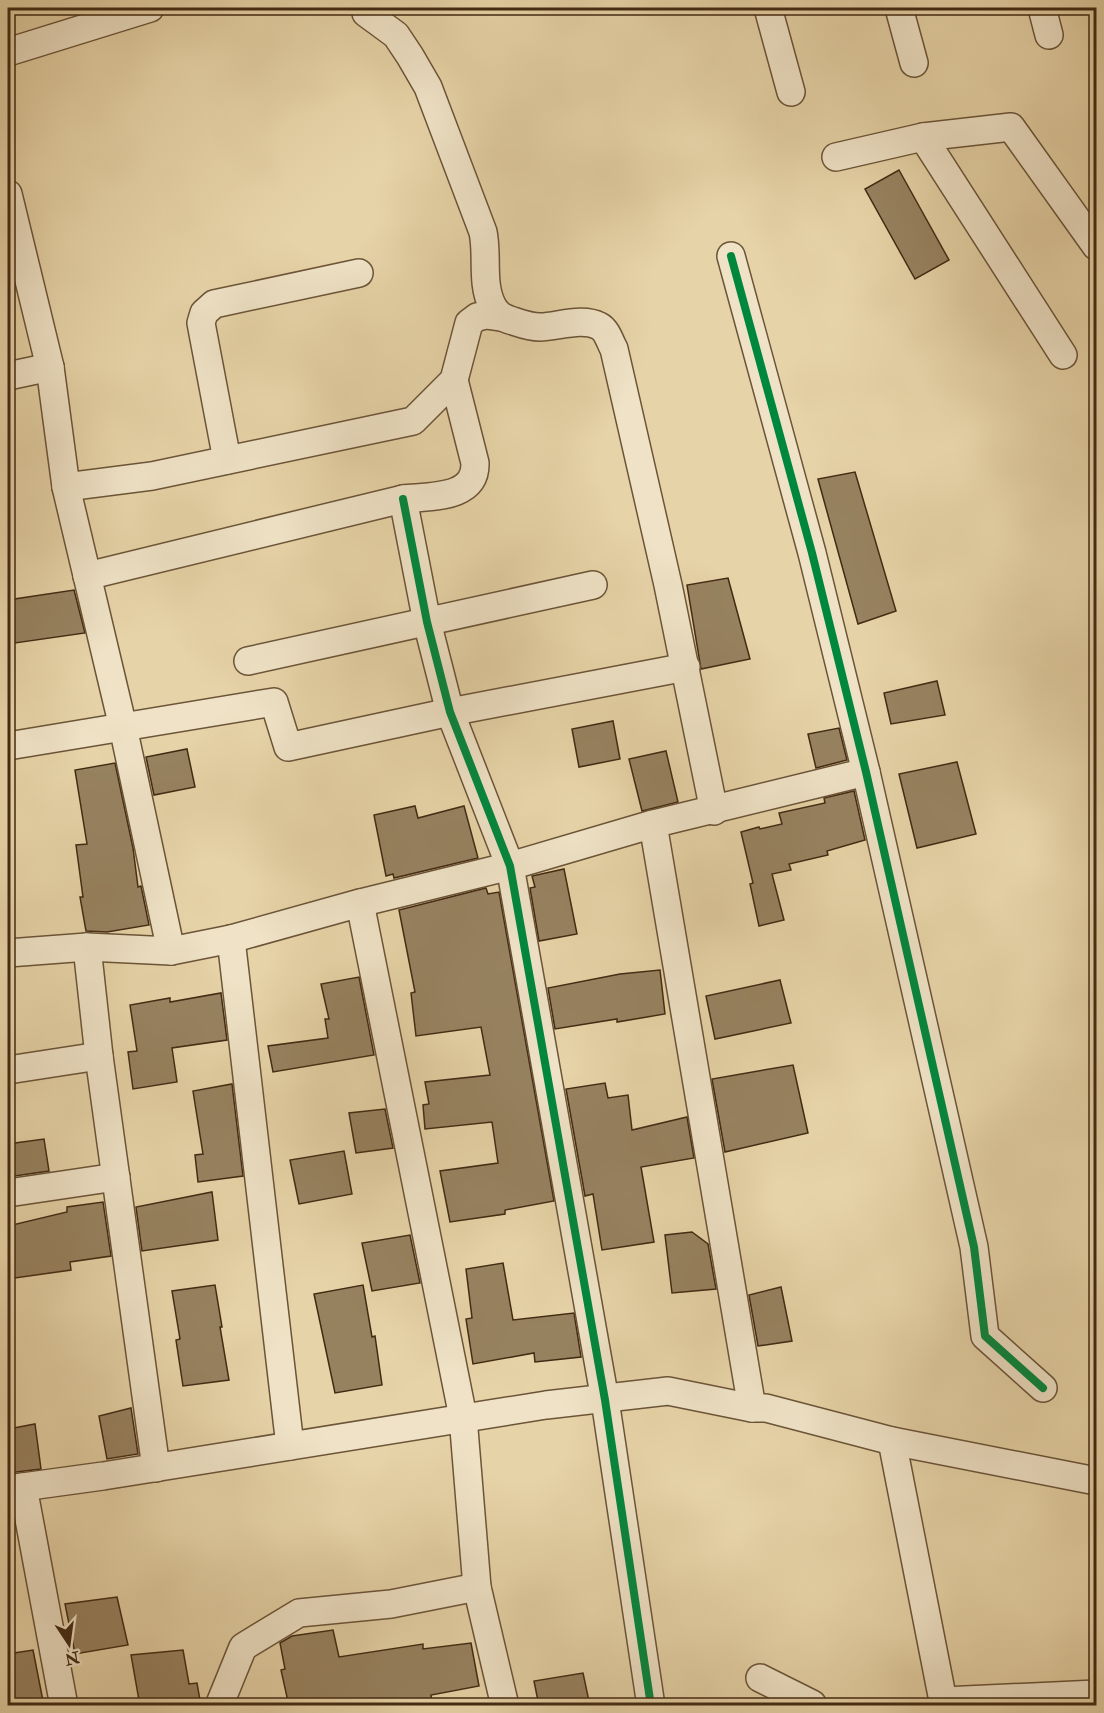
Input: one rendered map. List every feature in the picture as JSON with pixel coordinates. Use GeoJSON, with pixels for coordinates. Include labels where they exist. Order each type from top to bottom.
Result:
{"type":"FeatureCollection","features":[{"type":"Feature","properties":{"kind":"street"},"geometry":{"type":"LineString","coordinates":[[8,52],[150,8]]}},
{"type":"Feature","properties":{"kind":"street"},"geometry":{"type":"LineString","coordinates":[[768,8],[791,92]]}},
{"type":"Feature","properties":{"kind":"street"},"geometry":{"type":"LineString","coordinates":[[899,8],[914,63]]}},
{"type":"Feature","properties":{"kind":"street"},"geometry":{"type":"LineString","coordinates":[[1042,8],[1049,35]]}},
{"type":"Feature","properties":{"kind":"street"},"geometry":{"type":"LineString","coordinates":[[366,13],[396,35],[428,87],[483,232],[486,248],[487,290],[491,304],[500,317]]}},
{"type":"Feature","properties":{"kind":"street"},"geometry":{"type":"LineString","coordinates":[[836,157],[923,137],[1011,127],[1096,246]]}},
{"type":"Feature","properties":{"kind":"street"},"geometry":{"type":"LineString","coordinates":[[923,137],[1063,356]]}},
{"type":"Feature","properties":{"kind":"street"},"geometry":{"type":"LineString","coordinates":[[8,194],[50,367],[66,486],[123,727],[171,951]]}},
{"type":"Feature","properties":{"kind":"street"},"geometry":{"type":"LineString","coordinates":[[731,256],[812,554],[866,772],[974,1247],[985,1336],[1043,1388]]}},
{"type":"Feature","properties":{"kind":"street"},"geometry":{"type":"LineString","coordinates":[[227,460],[201,323],[204,313],[214,304],[359,273]]}},
{"type":"Feature","properties":{"kind":"street"},"geometry":{"type":"LineString","coordinates":[[66,486],[152,476],[413,421],[433,404],[454,380],[469,323],[477,317],[486,315],[500,317],[534,327],[582,323],[599,326],[614,349],[686,667],[714,811]]}},
{"type":"Feature","properties":{"kind":"street"},"geometry":{"type":"LineString","coordinates":[[8,376],[50,367]]}},
{"type":"Feature","properties":{"kind":"street"},"geometry":{"type":"LineString","coordinates":[[87,576],[404,499],[453,493],[470,484],[476,474],[476,462],[454,380]]}},
{"type":"Feature","properties":{"kind":"street"},"geometry":{"type":"LineString","coordinates":[[404,499],[427,622],[450,712],[510,866],[605,1400],[651,1706]]}},
{"type":"Feature","properties":{"kind":"street"},"geometry":{"type":"LineString","coordinates":[[248,661],[593,585]]}},
{"type":"Feature","properties":{"kind":"street"},"geometry":{"type":"LineString","coordinates":[[8,746],[274,702],[288,747],[450,712],[686,667]]}},
{"type":"Feature","properties":{"kind":"street"},"geometry":{"type":"LineString","coordinates":[[8,953],[87,947],[171,951],[231,939],[360,903],[510,866],[653,824],[714,811],[866,772]]}},
{"type":"Feature","properties":{"kind":"street"},"geometry":{"type":"LineString","coordinates":[[653,824],[752,1408]]}},
{"type":"Feature","properties":{"kind":"street"},"geometry":{"type":"LineString","coordinates":[[360,903],[464,1417],[477,1587],[505,1706]]}},
{"type":"Feature","properties":{"kind":"street"},"geometry":{"type":"LineString","coordinates":[[231,939],[290,1446]]}},
{"type":"Feature","properties":{"kind":"street"},"geometry":{"type":"LineString","coordinates":[[87,947],[99,1056],[156,1468]]}},
{"type":"Feature","properties":{"kind":"street"},"geometry":{"type":"LineString","coordinates":[[8,1070],[99,1056]]}},
{"type":"Feature","properties":{"kind":"street"},"geometry":{"type":"LineString","coordinates":[[8,1193],[116,1178]]}},
{"type":"Feature","properties":{"kind":"street"},"geometry":{"type":"LineString","coordinates":[[64,1706],[15,1488],[156,1468],[546,1404],[605,1400],[668,1391],[752,1408],[766,1408],[892,1441],[1096,1481]]}},
{"type":"Feature","properties":{"kind":"street"},"geometry":{"type":"LineString","coordinates":[[892,1441],[944,1703],[1096,1694]]}},
{"type":"Feature","properties":{"kind":"street"},"geometry":{"type":"LineString","coordinates":[[219,1706],[243,1647],[299,1613],[391,1604],[477,1587]]}},
{"type":"Feature","properties":{"kind":"street"},"geometry":{"type":"LineString","coordinates":[[760,1678],[812,1706]]}},
{"type":"Feature","properties":{"kind":"building"},"geometry":{"type":"Polygon","coordinates":[[[899,170],[949,260],[915,279],[865,189],[899,170]]]}},
{"type":"Feature","properties":{"kind":"building"},"geometry":{"type":"Polygon","coordinates":[[[855,472],[896,611],[858,624],[818,479],[855,472]]]}},
{"type":"Feature","properties":{"kind":"building"},"geometry":{"type":"Polygon","coordinates":[[[728,578],[750,659],[701,669],[687,585],[728,578]]]}},
{"type":"Feature","properties":{"kind":"building"},"geometry":{"type":"Polygon","coordinates":[[[74,590],[85,633],[8,644],[8,600],[74,590]]]}},
{"type":"Feature","properties":{"kind":"building"},"geometry":{"type":"Polygon","coordinates":[[[937,681],[945,715],[891,724],[884,693],[937,681]]]}},
{"type":"Feature","properties":{"kind":"building"},"geometry":{"type":"Polygon","coordinates":[[[613,721],[620,759],[579,767],[572,729],[613,721]]]}},
{"type":"Feature","properties":{"kind":"building"},"geometry":{"type":"Polygon","coordinates":[[[839,728],[847,760],[816,768],[808,734],[839,728]]]}},
{"type":"Feature","properties":{"kind":"building"},"geometry":{"type":"Polygon","coordinates":[[[187,749],[195,787],[154,795],[146,757],[187,749]]]}},
{"type":"Feature","properties":{"kind":"building"},"geometry":{"type":"Polygon","coordinates":[[[666,751],[678,802],[642,811],[629,759],[666,751]]]}},
{"type":"Feature","properties":{"kind":"building"},"geometry":{"type":"Polygon","coordinates":[[[957,762],[976,834],[917,848],[899,774],[957,762]]]}},
{"type":"Feature","properties":{"kind":"building"},"geometry":{"type":"Polygon","coordinates":[[[115,763],[133,848],[138,887],[141,886],[149,925],[107,932],[86,931],[80,897],[83,897],[76,845],[87,844],[75,770],[115,763]]]}},
{"type":"Feature","properties":{"kind":"building"},"geometry":{"type":"Polygon","coordinates":[[[854,791],[865,840],[827,851],[828,855],[789,864],[791,870],[772,874],[784,920],[759,926],[750,884],[753,883],[741,832],[782,824],[779,813],[825,803],[824,798],[854,791]]]}},
{"type":"Feature","properties":{"kind":"building"},"geometry":{"type":"Polygon","coordinates":[[[415,806],[418,818],[464,806],[478,858],[394,878],[393,874],[386,876],[374,815],[415,806]]]}},
{"type":"Feature","properties":{"kind":"building"},"geometry":{"type":"Polygon","coordinates":[[[564,869],[577,934],[539,941],[530,888],[535,887],[532,876],[564,869]]]}},
{"type":"Feature","properties":{"kind":"building"},"geometry":{"type":"Polygon","coordinates":[[[486,888],[488,894],[499,892],[554,1201],[505,1210],[505,1214],[450,1222],[440,1171],[498,1163],[492,1122],[425,1129],[423,1105],[429,1104],[425,1082],[490,1075],[481,1027],[416,1036],[411,993],[415,992],[399,910],[486,888]]]}},
{"type":"Feature","properties":{"kind":"building"},"geometry":{"type":"Polygon","coordinates":[[[660,970],[665,1014],[555,1029],[548,988],[620,974],[660,970]]]}},
{"type":"Feature","properties":{"kind":"building"},"geometry":{"type":"Polygon","coordinates":[[[359,977],[374,1055],[273,1072],[268,1046],[328,1038],[325,1019],[329,1019],[321,984],[359,977]]]}},
{"type":"Feature","properties":{"kind":"building"},"geometry":{"type":"Polygon","coordinates":[[[780,980],[791,1023],[715,1039],[706,996],[780,980]]]}},
{"type":"Feature","properties":{"kind":"building"},"geometry":{"type":"Polygon","coordinates":[[[221,993],[227,1040],[172,1048],[177,1082],[133,1089],[128,1052],[137,1051],[130,1005],[170,998],[170,1002],[221,993]]]}},
{"type":"Feature","properties":{"kind":"building"},"geometry":{"type":"Polygon","coordinates":[[[793,1065],[808,1133],[725,1152],[712,1079],[793,1065]]]}},
{"type":"Feature","properties":{"kind":"building"},"geometry":{"type":"Polygon","coordinates":[[[605,1083],[608,1098],[628,1095],[632,1130],[687,1117],[694,1158],[641,1167],[654,1242],[602,1250],[593,1194],[585,1196],[566,1089],[605,1083]]]}},
{"type":"Feature","properties":{"kind":"building"},"geometry":{"type":"Polygon","coordinates":[[[232,1084],[243,1176],[198,1182],[195,1155],[203,1154],[193,1091],[232,1084]]]}},
{"type":"Feature","properties":{"kind":"building"},"geometry":{"type":"Polygon","coordinates":[[[385,1109],[393,1148],[356,1153],[349,1113],[385,1109]]]}},
{"type":"Feature","properties":{"kind":"building"},"geometry":{"type":"Polygon","coordinates":[[[44,1139],[49,1171],[8,1177],[8,1144],[44,1139]]]}},
{"type":"Feature","properties":{"kind":"building"},"geometry":{"type":"Polygon","coordinates":[[[344,1151],[352,1194],[299,1204],[290,1160],[344,1151]]]}},
{"type":"Feature","properties":{"kind":"building"},"geometry":{"type":"Polygon","coordinates":[[[212,1192],[218,1240],[142,1251],[136,1207],[212,1192]]]}},
{"type":"Feature","properties":{"kind":"building"},"geometry":{"type":"Polygon","coordinates":[[[103,1202],[111,1256],[70,1262],[71,1270],[8,1279],[8,1226],[67,1212],[67,1207],[103,1202]]]}},
{"type":"Feature","properties":{"kind":"building"},"geometry":{"type":"Polygon","coordinates":[[[692,1232],[708,1244],[716,1289],[672,1293],[665,1235],[692,1232]]]}},
{"type":"Feature","properties":{"kind":"building"},"geometry":{"type":"Polygon","coordinates":[[[410,1235],[420,1283],[372,1291],[362,1243],[410,1235]]]}},
{"type":"Feature","properties":{"kind":"building"},"geometry":{"type":"Polygon","coordinates":[[[503,1263],[513,1320],[574,1313],[581,1357],[535,1362],[534,1353],[473,1364],[466,1319],[472,1318],[466,1269],[503,1263]]]}},
{"type":"Feature","properties":{"kind":"building"},"geometry":{"type":"Polygon","coordinates":[[[215,1285],[229,1380],[183,1386],[176,1340],[180,1339],[172,1291],[215,1285]]]}},
{"type":"Feature","properties":{"kind":"building"},"geometry":{"type":"Polygon","coordinates":[[[363,1285],[372,1337],[375,1336],[382,1385],[335,1393],[314,1294],[363,1285]]]}},
{"type":"Feature","properties":{"kind":"building"},"geometry":{"type":"Polygon","coordinates":[[[781,1287],[792,1341],[758,1346],[749,1295],[781,1287]]]}},
{"type":"Feature","properties":{"kind":"building"},"geometry":{"type":"Polygon","coordinates":[[[131,1408],[138,1454],[107,1459],[99,1416],[131,1408]]]}},
{"type":"Feature","properties":{"kind":"building"},"geometry":{"type":"Polygon","coordinates":[[[35,1424],[41,1469],[8,1473],[8,1429],[35,1424]]]}},
{"type":"Feature","properties":{"kind":"building"},"geometry":{"type":"Polygon","coordinates":[[[117,1597],[128,1645],[75,1654],[65,1604],[117,1597]]]}},
{"type":"Feature","properties":{"kind":"building"},"geometry":{"type":"Polygon","coordinates":[[[333,1630],[339,1657],[423,1644],[423,1649],[471,1643],[479,1686],[431,1695],[432,1702],[403,1706],[289,1706],[281,1670],[285,1669],[280,1643],[292,1636],[333,1630]]]}},
{"type":"Feature","properties":{"kind":"building"},"geometry":{"type":"Polygon","coordinates":[[[33,1650],[44,1706],[8,1706],[8,1654],[33,1650]]]}},
{"type":"Feature","properties":{"kind":"building"},"geometry":{"type":"Polygon","coordinates":[[[183,1650],[189,1684],[197,1683],[201,1706],[140,1706],[131,1655],[183,1650]]]}},
{"type":"Feature","properties":{"kind":"building"},"geometry":{"type":"Polygon","coordinates":[[[583,1673],[590,1706],[539,1706],[534,1681],[583,1673]]]}},
{"type":"Feature","properties":{"kind":"cycle path"},"geometry":{"type":"LineString","coordinates":[[731,256],[812,553],[866,772],[974,1247],[985,1336],[1043,1388]]}},
{"type":"Feature","properties":{"kind":"cycle path"},"geometry":{"type":"LineString","coordinates":[[403,499],[427,622],[450,712],[510,866],[605,1400],[651,1706]]}}]}
